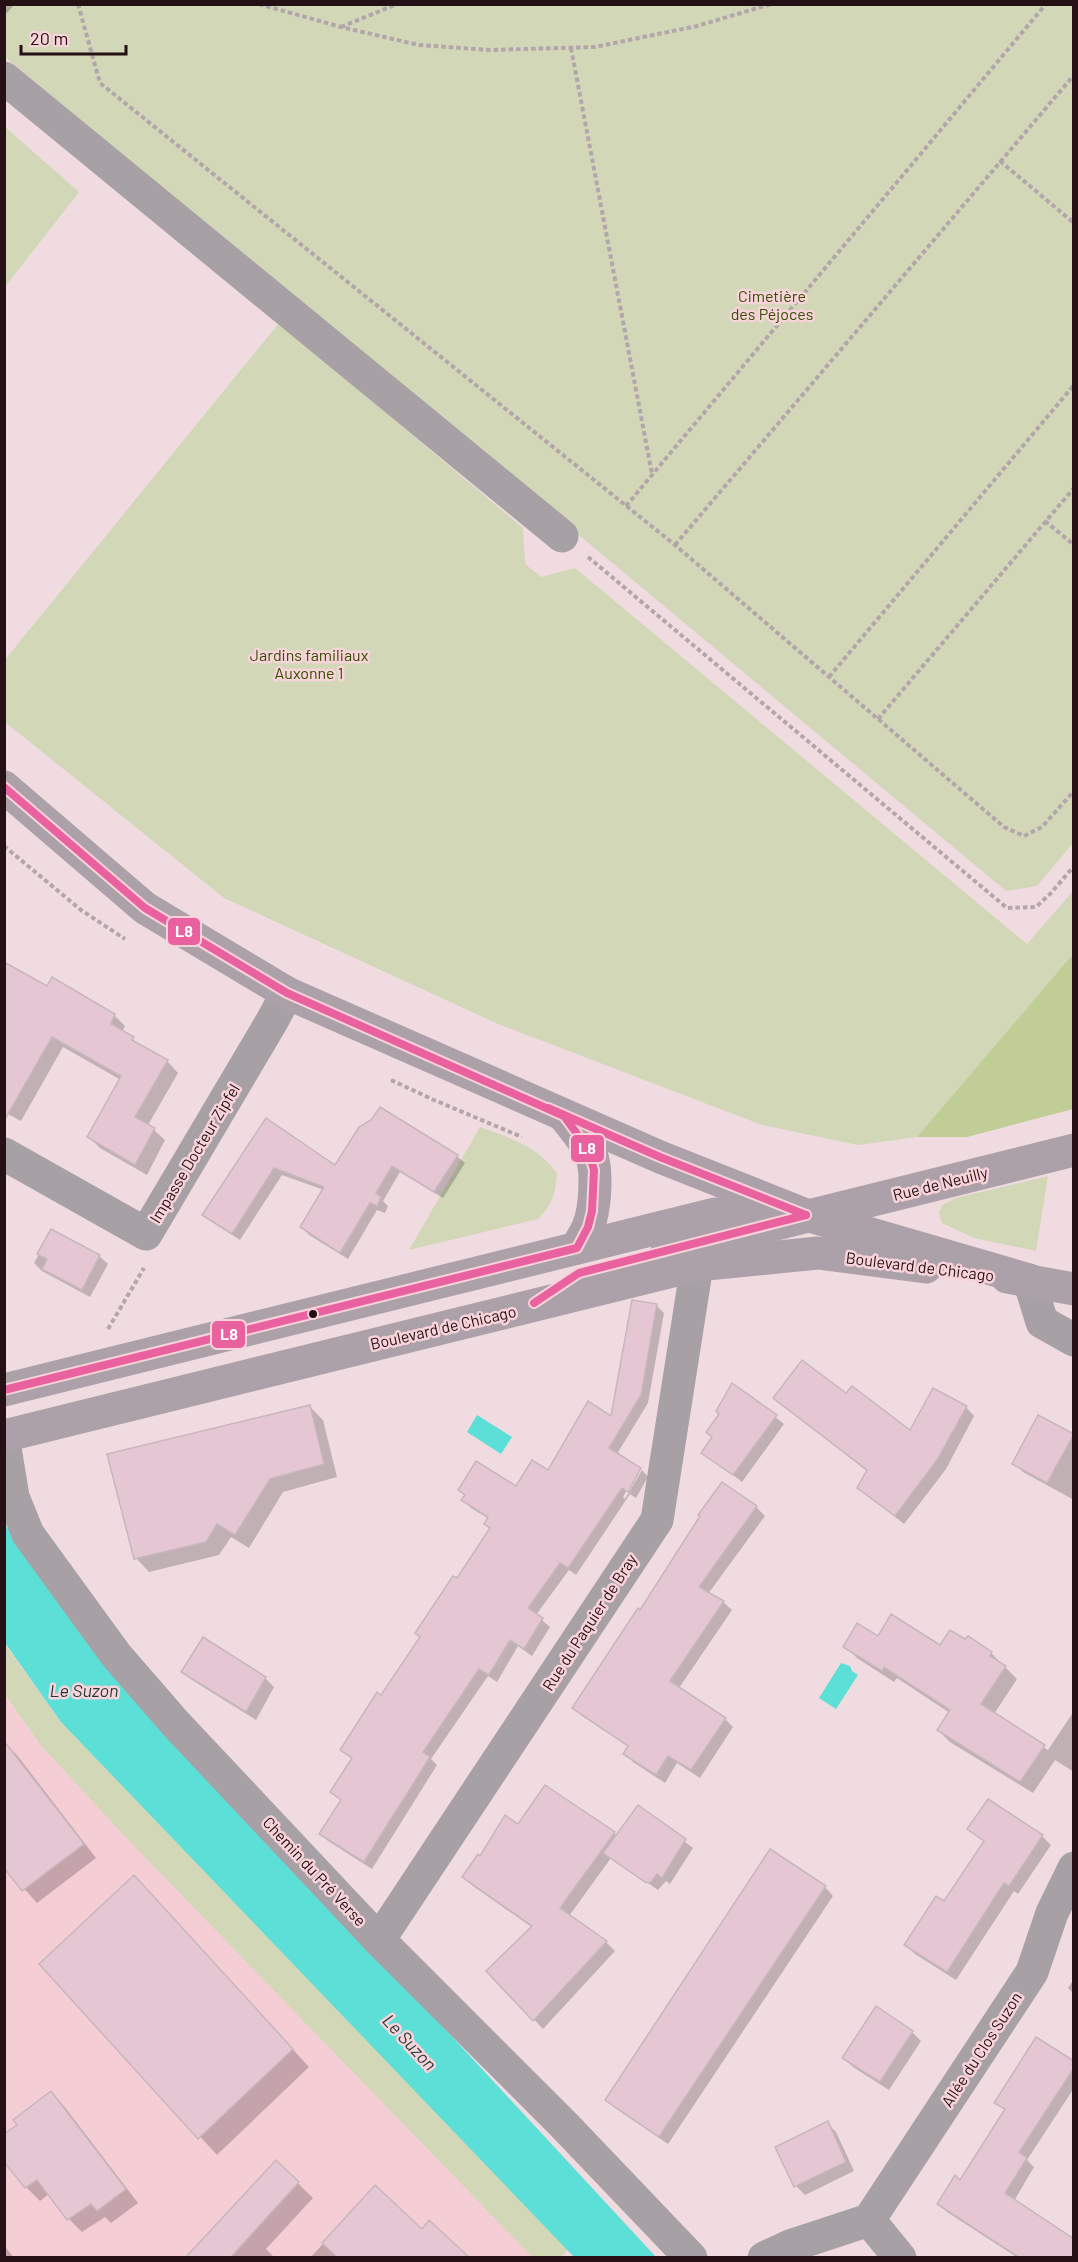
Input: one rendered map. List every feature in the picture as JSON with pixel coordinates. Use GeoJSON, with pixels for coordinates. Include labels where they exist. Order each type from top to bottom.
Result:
{"type":"FeatureCollection","features":[{"type":"Feature","properties":{"kind":"main road"},"geometry":{"type":"LineString","coordinates":[[4,787],[145,908],[287,993],[564,1116],[806,1215],[1029,1280],[1074,1289]]}},
{"type":"Feature","properties":{"kind":"main road"},"geometry":{"type":"LineString","coordinates":[[564,1116],[583,1139],[592,1156],[595,1171],[594,1199],[589,1226],[577,1248]]}},
{"type":"Feature","properties":{"kind":"main road","name":"Rue de Neuilly"},"geometry":{"type":"LineString","coordinates":[[806,1215],[1074,1150]]}},
{"type":"Feature","properties":{"kind":"main road"},"geometry":{"type":"LineString","coordinates":[[4,1390],[715,1214],[806,1215]]}},
{"type":"Feature","properties":{"kind":"main road"},"geometry":{"type":"LineString","coordinates":[[528,1306],[579,1273],[806,1215]]}},
{"type":"Feature","properties":{"kind":"main road","name":"Boulevard de Chicago"},"geometry":{"type":"LineString","coordinates":[[4,1436],[697,1265],[818,1253],[1029,1280]]}},
{"type":"Feature","properties":{"kind":"street"},"geometry":{"type":"LineString","coordinates":[[4,78],[562,536]]}},
{"type":"Feature","properties":{"kind":"street","name":"Impasse Docteur Zipfel"},"geometry":{"type":"LineString","coordinates":[[4,1154],[146,1234],[287,993]]}},
{"type":"Feature","properties":{"kind":"street","name":"Rue du Paquier de Bray"},"geometry":{"type":"LineString","coordinates":[[379,1940],[657,1520],[697,1265]]}},
{"type":"Feature","properties":{"kind":"street"},"geometry":{"type":"LineString","coordinates":[[1029,1280],[1042,1322],[1074,1340]]}},
{"type":"Feature","properties":{"kind":"street","name":"Chemin du Pré Verse"},"geometry":{"type":"LineString","coordinates":[[4,1442],[13,1497],[28,1534],[117,1655],[175,1723],[379,1940],[563,2124],[691,2258]]}},
{"type":"Feature","properties":{"kind":"street","name":"Allée du Clos Suzon"},"geometry":{"type":"LineString","coordinates":[[869,2220],[1032,1972],[1052,1912],[1074,1868]]}},
{"type":"Feature","properties":{"kind":"street"},"geometry":{"type":"LineString","coordinates":[[764,2258],[790,2246],[869,2220],[900,2258]]}},
{"type":"Feature","properties":{"kind":"path"},"geometry":{"type":"LineString","coordinates":[[78,4],[100,83],[675,545],[1004,827],[1024,836],[1042,827],[1074,791]]}},
{"type":"Feature","properties":{"kind":"path"},"geometry":{"type":"LineString","coordinates":[[259,4],[341,27],[419,45],[490,50],[595,47],[697,26],[771,4]]}},
{"type":"Feature","properties":{"kind":"path"},"geometry":{"type":"LineString","coordinates":[[341,27],[397,4]]}},
{"type":"Feature","properties":{"kind":"path"},"geometry":{"type":"LineString","coordinates":[[626,506],[1046,4]]}},
{"type":"Feature","properties":{"kind":"path"},"geometry":{"type":"LineString","coordinates":[[571,48],[652,474]]}},
{"type":"Feature","properties":{"kind":"path"},"geometry":{"type":"LineString","coordinates":[[675,545],[1074,75]]}},
{"type":"Feature","properties":{"kind":"path"},"geometry":{"type":"LineString","coordinates":[[1000,162],[1074,223]]}},
{"type":"Feature","properties":{"kind":"path"},"geometry":{"type":"LineString","coordinates":[[829,677],[1074,385]]}},
{"type":"Feature","properties":{"kind":"path"},"geometry":{"type":"LineString","coordinates":[[878,719],[1074,488]]}},
{"type":"Feature","properties":{"kind":"path"},"geometry":{"type":"LineString","coordinates":[[1045,521],[1074,545]]}},
{"type":"Feature","properties":{"kind":"path"},"geometry":{"type":"LineString","coordinates":[[562,536],[1007,908],[1036,907],[1074,866]]}},
{"type":"Feature","properties":{"kind":"path"},"geometry":{"type":"LineString","coordinates":[[104,1337],[146,1264],[146,1234]]}},
{"type":"Feature","properties":{"kind":"shaded area"},"geometry":{"type":"Polygon","coordinates":[[[4,1695],[42,1747],[133,1845],[532,2257],[5,2257],[4,1695]]]}},
{"type":"Feature","properties":{"kind":"green space","name":"Cimetière des Péjoces"},"geometry":{"type":"Polygon","coordinates":[[[4,5],[1073,5],[1073,843],[1037,886],[1006,891],[5,57],[4,5]]]}},
{"type":"Feature","properties":{"kind":"green space"},"geometry":{"type":"Polygon","coordinates":[[[5,127],[79,192],[5,287],[5,127]]]}},
{"type":"Feature","properties":{"kind":"green space","name":"Jardins familiaux Auxonne 1"},"geometry":{"type":"Polygon","coordinates":[[[279,323],[523,528],[525,564],[541,577],[575,568],[1027,944],[1073,891],[1073,954],[917,1137],[858,1145],[762,1125],[498,1024],[224,898],[5,722],[4,661],[279,323]]]}},
{"type":"Feature","properties":{"kind":"green space"},"geometry":{"type":"Polygon","coordinates":[[[1073,954],[1073,1109],[967,1137],[917,1137],[1073,954]]]}},
{"type":"Feature","properties":{"kind":"green space"},"geometry":{"type":"Polygon","coordinates":[[[480,1127],[523,1144],[549,1164],[557,1173],[556,1186],[550,1203],[538,1219],[409,1250],[480,1127]]]}},
{"type":"Feature","properties":{"kind":"green space"},"geometry":{"type":"Polygon","coordinates":[[[1048,1176],[1036,1251],[974,1238],[942,1223],[939,1213],[942,1205],[956,1198],[1048,1176]]]}},
{"type":"Feature","properties":{"kind":"green space"},"geometry":{"type":"Polygon","coordinates":[[[4,1643],[61,1722],[568,2250],[560,2257],[532,2257],[133,1845],[42,1747],[5,1695],[4,1643]]]}},
{"type":"Feature","properties":{"kind":"water"},"geometry":{"type":"Polygon","coordinates":[[[477,1415],[512,1437],[501,1454],[467,1432],[477,1415]]]}},
{"type":"Feature","properties":{"kind":"water","name":"Le Suzon"},"geometry":{"type":"Polygon","coordinates":[[[4,1523],[85,1632],[135,1694],[656,2257],[574,2257],[61,1722],[5,1643],[4,1523]]]}},
{"type":"Feature","properties":{"kind":"water"},"geometry":{"type":"Polygon","coordinates":[[[841,1663],[850,1666],[852,1671],[858,1675],[836,1709],[819,1698],[841,1663]]]}},
{"type":"Feature","properties":{"kind":"building"},"geometry":{"type":"Polygon","coordinates":[[[4,962],[47,986],[52,977],[115,1014],[111,1024],[134,1037],[132,1040],[168,1060],[135,1117],[155,1128],[135,1165],[87,1137],[121,1076],[52,1037],[4,1121],[4,962]]]}},
{"type":"Feature","properties":{"kind":"building"},"geometry":{"type":"Polygon","coordinates":[[[380,1107],[458,1155],[434,1192],[392,1166],[376,1193],[381,1197],[377,1206],[370,1203],[340,1253],[300,1227],[324,1187],[274,1168],[232,1234],[202,1215],[266,1118],[335,1165],[359,1127],[371,1120],[380,1107]]]}},
{"type":"Feature","properties":{"kind":"building"},"geometry":{"type":"Polygon","coordinates":[[[51,1229],[100,1255],[82,1290],[42,1269],[47,1259],[37,1254],[51,1229]]]}},
{"type":"Feature","properties":{"kind":"building"},"geometry":{"type":"Polygon","coordinates":[[[632,1300],[657,1304],[641,1395],[609,1448],[641,1468],[628,1492],[622,1488],[568,1568],[560,1563],[528,1608],[543,1618],[524,1649],[510,1640],[489,1675],[479,1669],[423,1752],[430,1757],[364,1862],[319,1834],[341,1800],[330,1792],[352,1758],[340,1750],[377,1692],[381,1695],[420,1637],[415,1633],[453,1576],[457,1578],[490,1528],[484,1524],[488,1517],[461,1500],[465,1495],[458,1490],[476,1461],[516,1486],[532,1460],[548,1470],[588,1401],[611,1416],[632,1300]]]}},
{"type":"Feature","properties":{"kind":"building"},"geometry":{"type":"Polygon","coordinates":[[[802,1360],[846,1393],[852,1386],[910,1430],[933,1388],[967,1406],[937,1460],[895,1516],[857,1488],[867,1470],[773,1398],[802,1360]]]}},
{"type":"Feature","properties":{"kind":"building"},"geometry":{"type":"Polygon","coordinates":[[[732,1383],[777,1415],[733,1475],[701,1453],[712,1437],[706,1432],[719,1414],[716,1411],[732,1383]]]}},
{"type":"Feature","properties":{"kind":"building"},"geometry":{"type":"Polygon","coordinates":[[[310,1405],[324,1464],[270,1479],[235,1535],[217,1524],[206,1542],[134,1559],[107,1454],[310,1405]]]}},
{"type":"Feature","properties":{"kind":"building"},"geometry":{"type":"Polygon","coordinates":[[[1038,1415],[1074,1434],[1047,1483],[1012,1464],[1038,1415]]]}},
{"type":"Feature","properties":{"kind":"building"},"geometry":{"type":"Polygon","coordinates":[[[722,1482],[757,1506],[699,1587],[724,1601],[670,1681],[726,1718],[691,1770],[668,1756],[656,1775],[623,1754],[628,1746],[572,1708],[638,1608],[640,1610],[700,1516],[698,1515],[722,1482]]]}},
{"type":"Feature","properties":{"kind":"building"},"geometry":{"type":"Polygon","coordinates":[[[891,1614],[940,1645],[950,1630],[965,1639],[968,1636],[992,1652],[990,1656],[1006,1666],[981,1704],[1045,1745],[1020,1782],[937,1730],[950,1710],[884,1667],[882,1671],[843,1647],[857,1623],[878,1636],[891,1614]]]}},
{"type":"Feature","properties":{"kind":"building"},"geometry":{"type":"Polygon","coordinates":[[[203,1637],[266,1677],[246,1712],[181,1672],[203,1637]]]}},
{"type":"Feature","properties":{"kind":"building"},"geometry":{"type":"Polygon","coordinates":[[[4,1741],[84,1844],[22,1891],[4,1868],[4,1741]]]}},
{"type":"Feature","properties":{"kind":"building"},"geometry":{"type":"Polygon","coordinates":[[[545,1785],[615,1832],[560,1908],[607,1941],[533,2021],[486,1971],[532,1926],[462,1877],[478,1854],[480,1856],[505,1815],[518,1824],[545,1785]]]}},
{"type":"Feature","properties":{"kind":"building"},"geometry":{"type":"Polygon","coordinates":[[[988,1799],[1043,1835],[1009,1886],[1004,1883],[947,1972],[904,1945],[936,1896],[944,1901],[984,1841],[967,1829],[988,1799]]]}},
{"type":"Feature","properties":{"kind":"building"},"geometry":{"type":"Polygon","coordinates":[[[638,1805],[686,1839],[662,1878],[657,1874],[650,1883],[645,1882],[603,1853],[638,1805]]]}},
{"type":"Feature","properties":{"kind":"building"},"geometry":{"type":"Polygon","coordinates":[[[770,1849],[826,1886],[659,2137],[605,2100],[770,1849]]]}},
{"type":"Feature","properties":{"kind":"building"},"geometry":{"type":"Polygon","coordinates":[[[134,1875],[293,2049],[198,2139],[39,1964],[134,1875]]]}},
{"type":"Feature","properties":{"kind":"building"},"geometry":{"type":"Polygon","coordinates":[[[876,2006],[913,2031],[880,2082],[842,2058],[876,2006]]]}},
{"type":"Feature","properties":{"kind":"building"},"geometry":{"type":"Polygon","coordinates":[[[1036,2037],[1074,2061],[1074,2068],[1019,2152],[1027,2158],[1005,2193],[1074,2239],[1074,2258],[1020,2258],[937,2204],[955,2175],[960,2180],[1005,2109],[994,2103],[1036,2037]]]}},
{"type":"Feature","properties":{"kind":"building"},"geometry":{"type":"Polygon","coordinates":[[[51,2091],[126,2189],[97,2211],[91,2204],[67,2220],[37,2180],[25,2188],[4,2162],[4,2134],[17,2125],[13,2120],[51,2091]]]}},
{"type":"Feature","properties":{"kind":"building"},"geometry":{"type":"Polygon","coordinates":[[[828,2121],[846,2162],[794,2187],[775,2147],[828,2121]]]}},
{"type":"Feature","properties":{"kind":"building"},"geometry":{"type":"Polygon","coordinates":[[[276,2160],[299,2182],[230,2258],[185,2258],[276,2160]]]}},
{"type":"Feature","properties":{"kind":"building"},"geometry":{"type":"Polygon","coordinates":[[[375,2185],[422,2229],[429,2220],[470,2258],[338,2258],[322,2243],[375,2185]]]}},
{"type":"Feature","properties":{"kind":"transit line","name":"L8"},"geometry":{"type":"LineString","coordinates":[[4,787],[145,908],[287,993],[564,1116],[588,1149],[594,1170],[592,1211],[588,1227],[577,1248],[4,1390]]}},
{"type":"Feature","properties":{"kind":"transit line","name":"L8"},"geometry":{"type":"LineString","coordinates":[[548,1108],[660,1157],[806,1215]]}},
{"type":"Feature","properties":{"kind":"transit line","name":"L8"},"geometry":{"type":"LineString","coordinates":[[534,1303],[579,1273],[806,1215]]}}]}
